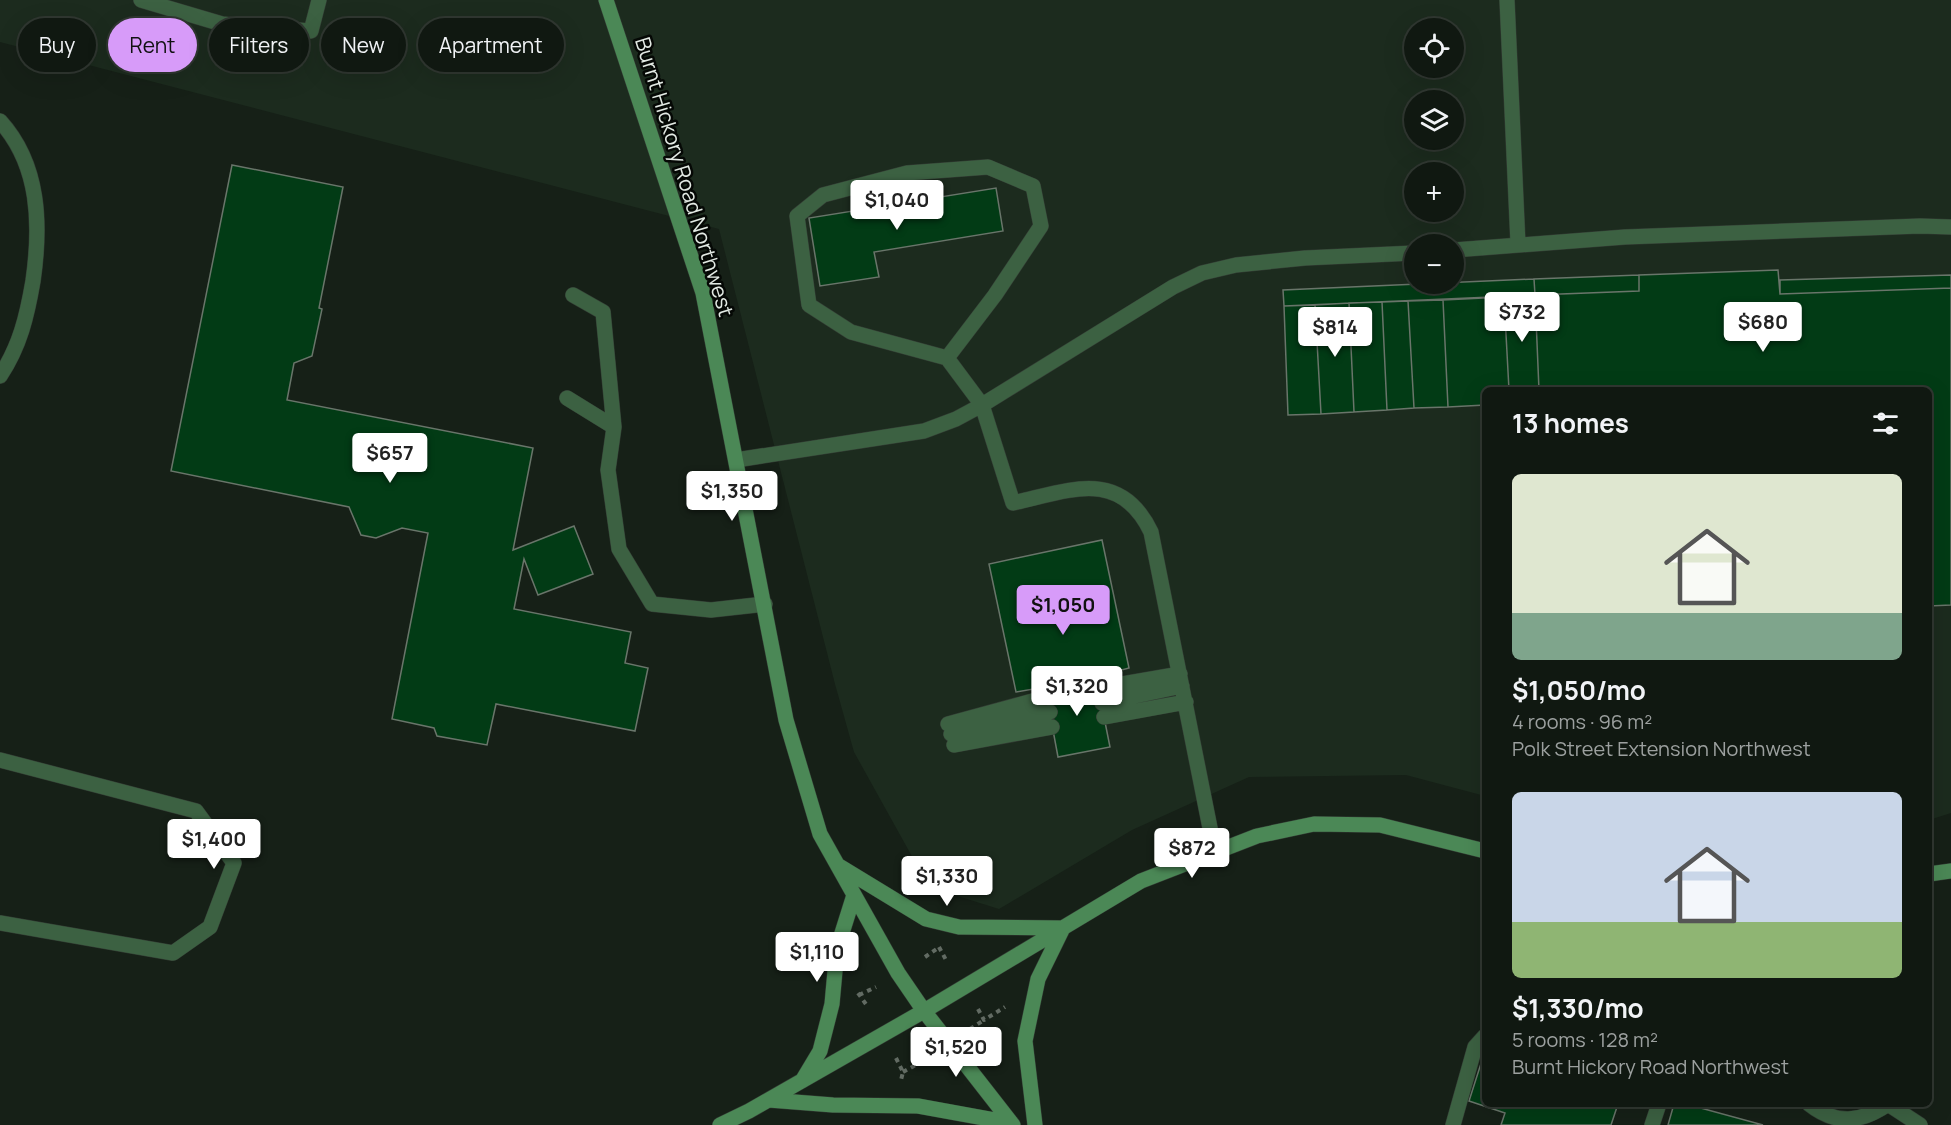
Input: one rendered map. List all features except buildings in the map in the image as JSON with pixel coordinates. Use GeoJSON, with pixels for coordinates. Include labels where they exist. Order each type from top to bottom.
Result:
{"type":"FeatureCollection","features":[{"type":"Feature","properties":{"kind":"street"},"geometry":{"type":"LineString","coordinates":[[141,0],[222,24],[311,31],[319,0]]}},
{"type":"Feature","properties":{"kind":"street","name":"Burnt Hickory Road Northwest"},"geometry":{"type":"LineString","coordinates":[[606,0],[703,293],[786,720],[820,834],[898,973],[924,1011],[1012,1124]]}},
{"type":"Feature","properties":{"kind":"street"},"geometry":{"type":"LineString","coordinates":[[1508,0],[1518,244]]}},
{"type":"Feature","properties":{"kind":"street"},"geometry":{"type":"LineString","coordinates":[[0,121],[22,152],[31,176],[38,225],[36,258],[27,316],[21,338],[0,376]]}},
{"type":"Feature","properties":{"kind":"street"},"geometry":{"type":"LineString","coordinates":[[947,358],[995,295],[1041,226],[1033,186],[988,167],[907,173],[823,195],[797,216],[809,305],[851,332],[947,358],[982,405],[1013,503],[1088,488],[1108,489],[1128,500],[1143,516],[1151,532],[1215,853]]}},
{"type":"Feature","properties":{"kind":"street"},"geometry":{"type":"LineString","coordinates":[[1464,249],[1518,244],[1778,231],[1951,227]]}},
{"type":"Feature","properties":{"kind":"street"},"geometry":{"type":"LineString","coordinates":[[736,460],[924,431],[956,419],[1173,287],[1203,273],[1236,265],[1305,258],[1404,253]]}},
{"type":"Feature","properties":{"kind":"street"},"geometry":{"type":"LineString","coordinates":[[573,295],[603,312],[614,427],[608,470],[619,549],[652,604],[711,610],[765,604]]}},
{"type":"Feature","properties":{"kind":"street"},"geometry":{"type":"LineString","coordinates":[[567,398],[614,427]]}},
{"type":"Feature","properties":{"kind":"street"},"geometry":{"type":"LineString","coordinates":[[1181,680],[1102,703],[1186,702]]}},
{"type":"Feature","properties":{"kind":"street"},"geometry":{"type":"LineString","coordinates":[[1050,712],[951,735],[1050,712]]}},
{"type":"Feature","properties":{"kind":"street"},"geometry":{"type":"LineString","coordinates":[[0,760],[196,811],[234,863],[210,927],[173,953],[0,923]]}},
{"type":"Feature","properties":{"kind":"street"},"geometry":{"type":"LineString","coordinates":[[720,1125],[769,1100],[924,1011],[1141,882],[1257,836],[1314,824],[1380,825],[1482,850]]}},
{"type":"Feature","properties":{"kind":"street"},"geometry":{"type":"LineString","coordinates":[[837,865],[926,919],[959,927],[1063,928]]}},
{"type":"Feature","properties":{"kind":"street"},"geometry":{"type":"LineString","coordinates":[[1932,874],[1951,871]]}},
{"type":"Feature","properties":{"kind":"street"},"geometry":{"type":"LineString","coordinates":[[802,1081],[820,1052],[832,1004],[837,949],[854,895]]}},
{"type":"Feature","properties":{"kind":"street"},"geometry":{"type":"LineString","coordinates":[[1035,1125],[1025,1041],[1038,979],[1063,928]]}},
{"type":"Feature","properties":{"kind":"street"},"geometry":{"type":"LineString","coordinates":[[1453,1125],[1475,1047],[1482,1039]]}},
{"type":"Feature","properties":{"kind":"street"},"geometry":{"type":"LineString","coordinates":[[769,1100],[833,1105],[918,1106],[1012,1124]]}},
{"type":"Feature","properties":{"kind":"street"},"geometry":{"type":"LineString","coordinates":[[1652,1125],[1658,1107]]}},
{"type":"Feature","properties":{"kind":"street"},"geometry":{"type":"LineString","coordinates":[[1813,1107],[1819,1112],[1837,1118],[1856,1119],[1872,1119],[1885,1107]]}},
{"type":"Feature","properties":{"kind":"street"},"geometry":{"type":"LineString","coordinates":[[1893,1107],[1920,1125]]}},
{"type":"Feature","properties":{"kind":"path"},"geometry":{"type":"LineString","coordinates":[[925,957],[939,947]]}},
{"type":"Feature","properties":{"kind":"path"},"geometry":{"type":"LineString","coordinates":[[860,995],[876,987]]}},
{"type":"Feature","properties":{"kind":"path"},"geometry":{"type":"LineString","coordinates":[[970,1029],[1013,1002]]}},
{"type":"Feature","properties":{"kind":"path"},"geometry":{"type":"LineString","coordinates":[[977,1008],[984,1020]]}},
{"type":"Feature","properties":{"kind":"path"},"geometry":{"type":"LineString","coordinates":[[896,1058],[903,1072],[898,1089]]}},
{"type":"Feature","properties":{"kind":"path"},"geometry":{"type":"LineString","coordinates":[[903,1072],[923,1061]]}},
{"type":"Feature","properties":{"kind":"shaded area"},"geometry":{"type":"Polygon","coordinates":[[[0,0],[1951,0],[1951,813],[1932,819],[1932,387],[1482,387],[1482,795],[1406,775],[1249,777],[1132,830],[999,909],[929,887],[854,752],[719,229],[115,72],[197,72],[197,18],[108,18],[108,70],[96,67],[96,18],[18,18],[18,47],[0,42],[0,0]]]}}]}
